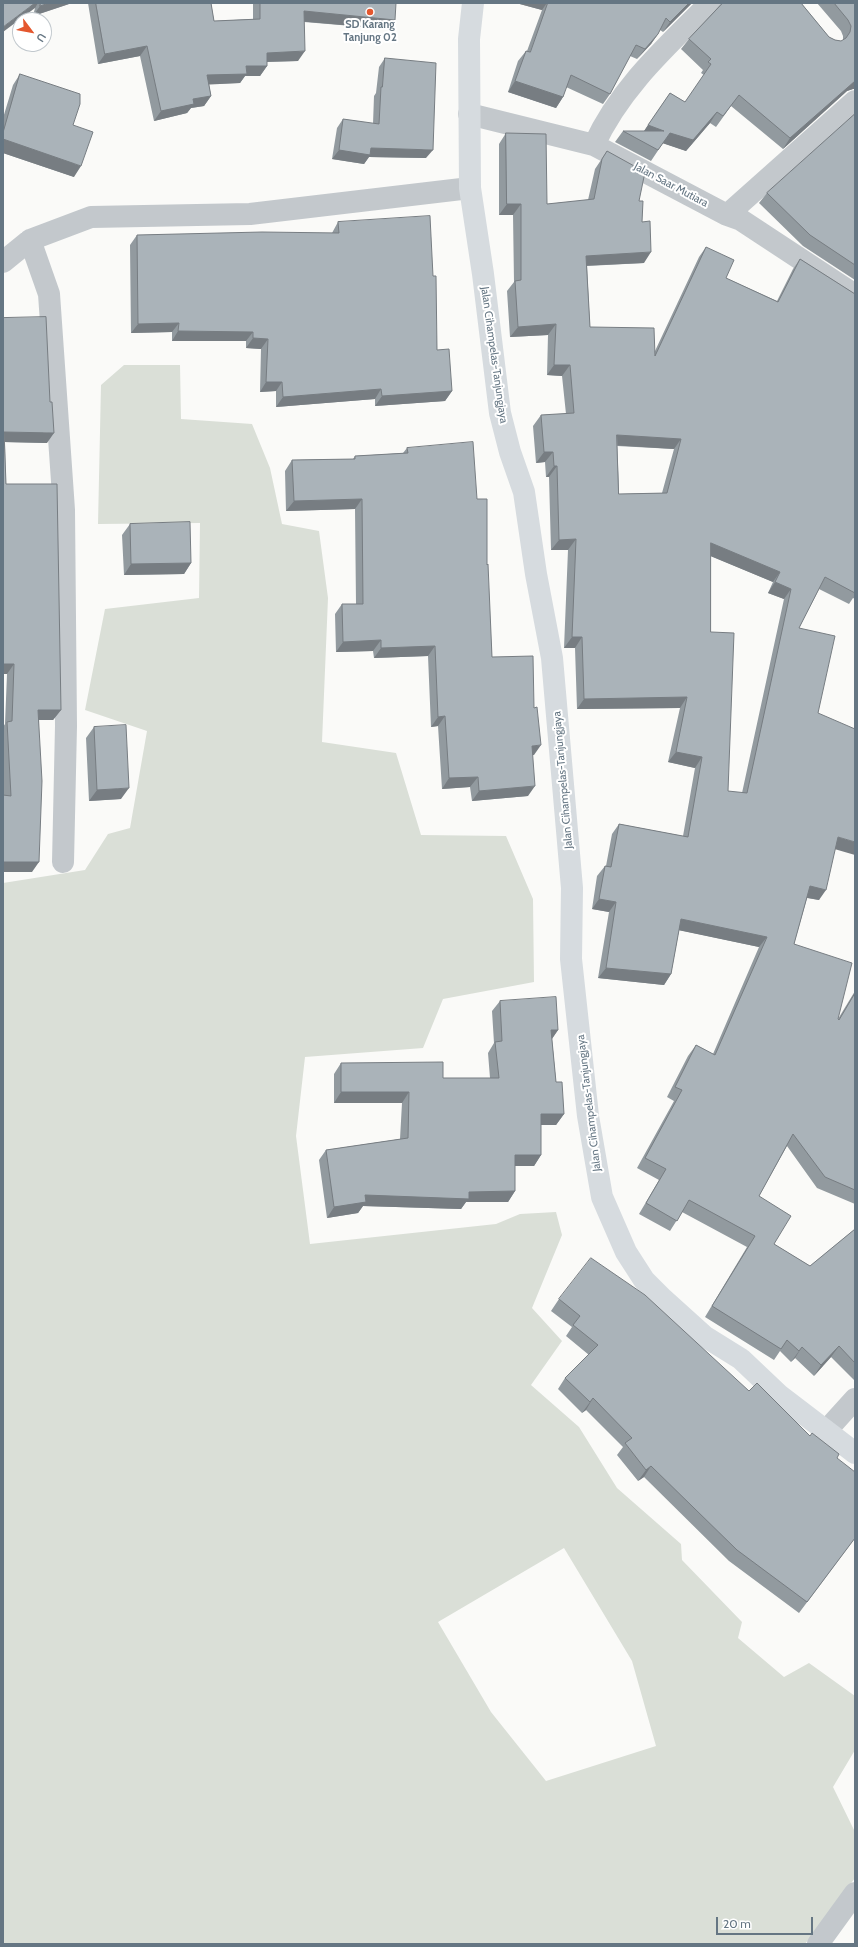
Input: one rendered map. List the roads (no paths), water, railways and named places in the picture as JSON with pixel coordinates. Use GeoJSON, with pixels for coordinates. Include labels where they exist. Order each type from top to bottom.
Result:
{"type":"FeatureCollection","features":[{"type":"Feature","properties":{"kind":"main road","name":"Jalan Cihampelas-Tanjungjaya"},"geometry":{"type":"LineString","coordinates":[[473,3],[469,39],[470,188],[483,274],[500,413],[510,452],[524,492],[536,574],[552,658],[572,888],[571,959],[588,1116],[602,1197],[626,1252],[644,1280],[704,1336],[741,1359],[779,1396],[855,1453]]}},
{"type":"Feature","properties":{"kind":"street"},"geometry":{"type":"LineString","coordinates":[[594,145],[604,123],[644,70],[710,3]]}},
{"type":"Feature","properties":{"kind":"street"},"geometry":{"type":"LineString","coordinates":[[727,215],[855,101]]}},
{"type":"Feature","properties":{"kind":"street","name":"Jalan Saar Mutiara"},"geometry":{"type":"LineString","coordinates":[[470,114],[594,145],[727,215],[741,220],[855,296]]}},
{"type":"Feature","properties":{"kind":"street"},"geometry":{"type":"LineString","coordinates":[[3,262],[30,240],[91,217],[250,214],[470,188]]}},
{"type":"Feature","properties":{"kind":"street"},"geometry":{"type":"LineString","coordinates":[[30,240],[49,294],[64,510],[66,726],[63,862]]}},
{"type":"Feature","properties":{"kind":"street"},"geometry":{"type":"LineString","coordinates":[[826,1431],[855,1399]]}},
{"type":"Feature","properties":{"kind":"street"},"geometry":{"type":"LineString","coordinates":[[818,1944],[855,1893]]}},
{"type":"Feature","properties":{"kind":"place","name":"SD Karang Tanjung 02"},"geometry":{"type":"Point","coordinates":[370,12]}}]}
